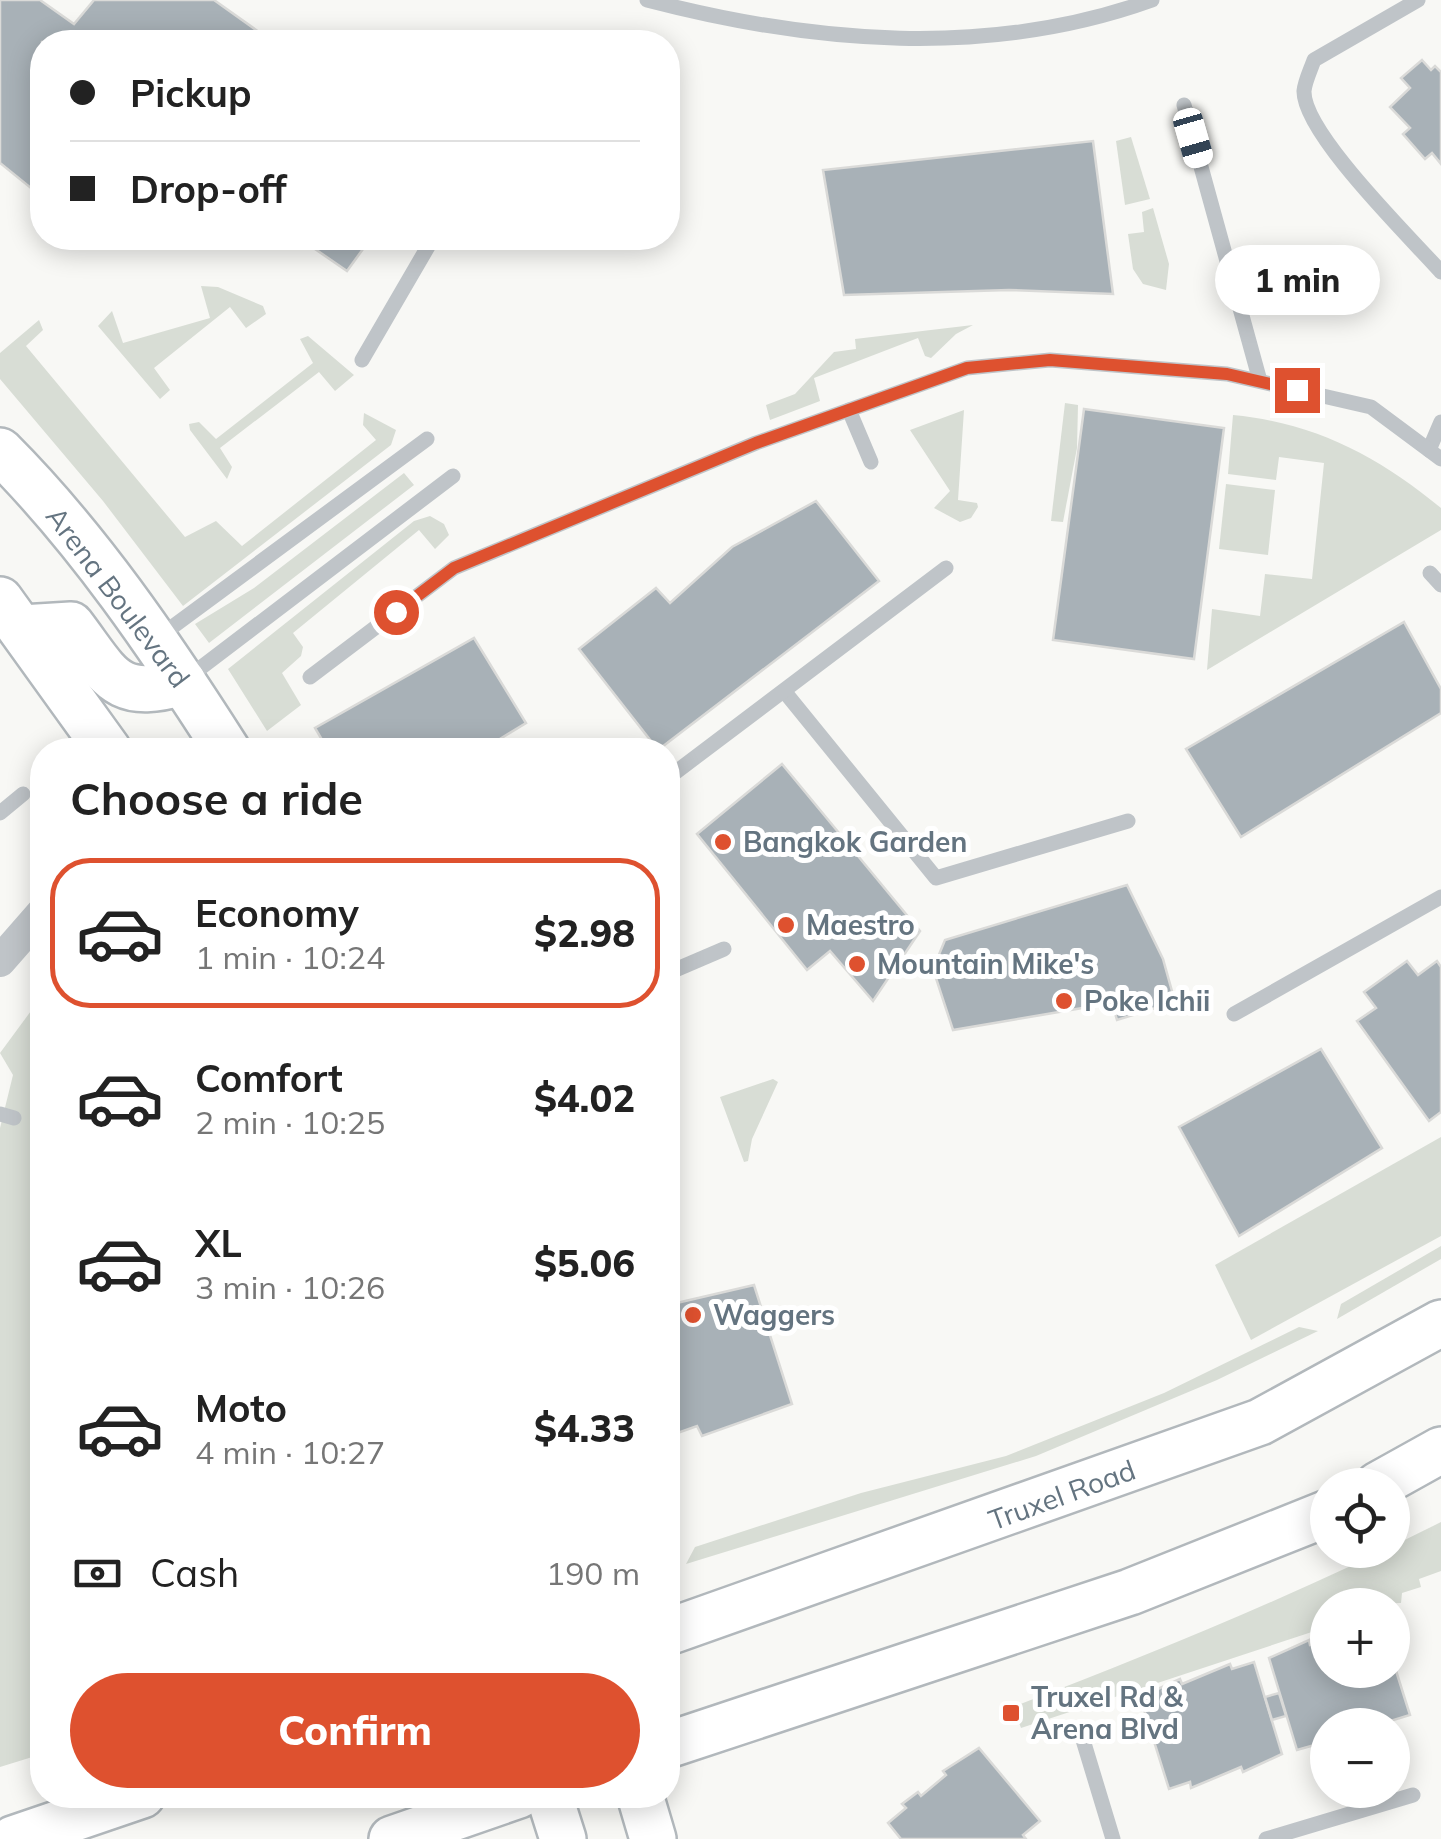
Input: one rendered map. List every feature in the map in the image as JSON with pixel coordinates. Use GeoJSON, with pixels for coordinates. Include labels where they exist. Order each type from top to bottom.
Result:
{"type":"FeatureCollection","features":[{"type":"Feature","properties":{"kind":"main road","name":"Arena Boulevard"},"geometry":{"type":"LineString","coordinates":[[0,451],[155,640],[219,738]]}},
{"type":"Feature","properties":{"kind":"main road"},"geometry":{"type":"LineString","coordinates":[[11,614],[71,625],[102,667],[131,691],[151,692],[183,682]]}},
{"type":"Feature","properties":{"kind":"main road"},"geometry":{"type":"LineString","coordinates":[[11,614],[99,738]]}},
{"type":"Feature","properties":{"kind":"main road","name":"Truxel Road"},"geometry":{"type":"LineString","coordinates":[[680,1628],[1260,1422],[1441,1323]]}},
{"type":"Feature","properties":{"kind":"main road"},"geometry":{"type":"LineString","coordinates":[[1409,1468],[1441,1450]]}},
{"type":"Feature","properties":{"kind":"main road"},"geometry":{"type":"LineString","coordinates":[[680,1741],[1130,1592],[1310,1521]]}},
{"type":"Feature","properties":{"kind":"main road"},"geometry":{"type":"LineString","coordinates":[[13,1839],[104,1808]]}},
{"type":"Feature","properties":{"kind":"main road"},"geometry":{"type":"LineString","coordinates":[[392,1839],[481,1808]]}},
{"type":"Feature","properties":{"kind":"main road"},"geometry":{"type":"LineString","coordinates":[[553,1808],[562,1839]]}},
{"type":"Feature","properties":{"kind":"main road"},"geometry":{"type":"LineString","coordinates":[[644,1808],[653,1839]]}},
{"type":"Feature","properties":{"kind":"street"},"geometry":{"type":"LineString","coordinates":[[0,961],[30,927]]}},
{"type":"Feature","properties":{"kind":"lane"},"geometry":{"type":"LineString","coordinates":[[647,0],[737,23],[882,39],[1029,30],[1152,0]]}},
{"type":"Feature","properties":{"kind":"lane"},"geometry":{"type":"LineString","coordinates":[[1418,0],[1314,60],[1304,91],[1311,115],[1330,147],[1441,272]]}},
{"type":"Feature","properties":{"kind":"lane"},"geometry":{"type":"LineString","coordinates":[[1184,105],[1260,381]]}},
{"type":"Feature","properties":{"kind":"lane"},"geometry":{"type":"LineString","coordinates":[[362,360],[426,250]]}},
{"type":"Feature","properties":{"kind":"lane"},"geometry":{"type":"LineString","coordinates":[[310,677],[454,568],[756,443],[967,368],[1050,360],[1227,374],[1371,406],[1435,454],[1441,422]]}},
{"type":"Feature","properties":{"kind":"lane"},"geometry":{"type":"LineString","coordinates":[[849,410],[871,462]]}},
{"type":"Feature","properties":{"kind":"lane"},"geometry":{"type":"LineString","coordinates":[[155,640],[426,439]]}},
{"type":"Feature","properties":{"kind":"lane"},"geometry":{"type":"LineString","coordinates":[[183,682],[453,476]]}},
{"type":"Feature","properties":{"kind":"lane"},"geometry":{"type":"LineString","coordinates":[[680,769],[946,568]]}},
{"type":"Feature","properties":{"kind":"lane"},"geometry":{"type":"LineString","coordinates":[[784,691],[936,878],[1128,821]]}},
{"type":"Feature","properties":{"kind":"lane"},"geometry":{"type":"LineString","coordinates":[[0,814],[22,794]]}},
{"type":"Feature","properties":{"kind":"lane"},"geometry":{"type":"LineString","coordinates":[[1234,1014],[1441,897]]}},
{"type":"Feature","properties":{"kind":"lane"},"geometry":{"type":"LineString","coordinates":[[680,969],[724,950]]}},
{"type":"Feature","properties":{"kind":"lane"},"geometry":{"type":"LineString","coordinates":[[1080,1730],[1113,1839]]}},
{"type":"Feature","properties":{"kind":"lane"},"geometry":{"type":"LineString","coordinates":[[1266,1839],[1413,1795]]}},
{"type":"Feature","properties":{"kind":"shaded area"},"geometry":{"type":"Polygon","coordinates":[[[1131,137],[1150,199],[1125,205],[1116,141],[1131,137]]]}},
{"type":"Feature","properties":{"kind":"shaded area"},"geometry":{"type":"Polygon","coordinates":[[[1153,208],[1169,264],[1166,290],[1143,284],[1133,269],[1128,234],[1144,232],[1142,212],[1153,208]]]}},
{"type":"Feature","properties":{"kind":"shaded area"},"geometry":{"type":"Polygon","coordinates":[[[201,286],[218,287],[263,306],[266,314],[246,328],[230,307],[154,368],[170,390],[160,399],[98,326],[112,311],[123,343],[210,318],[201,286]]]}},
{"type":"Feature","properties":{"kind":"shaded area"},"geometry":{"type":"Polygon","coordinates":[[[39,320],[43,330],[26,346],[185,537],[216,521],[242,546],[376,440],[363,425],[364,413],[396,430],[391,445],[183,606],[103,501],[0,379],[0,353],[39,320]]]}},
{"type":"Feature","properties":{"kind":"shaded area"},"geometry":{"type":"Polygon","coordinates":[[[973,325],[956,334],[931,358],[925,356],[918,338],[814,378],[820,401],[770,420],[766,405],[795,394],[834,352],[856,349],[855,339],[973,325]]]}},
{"type":"Feature","properties":{"kind":"shaded area"},"geometry":{"type":"Polygon","coordinates":[[[308,336],[354,375],[335,391],[319,372],[220,448],[232,467],[227,479],[189,424],[199,422],[216,439],[313,363],[300,339],[308,336]]]}},
{"type":"Feature","properties":{"kind":"shaded area"},"geometry":{"type":"Polygon","coordinates":[[[1065,403],[1078,405],[1077,448],[1063,522],[1051,521],[1065,403]]]}},
{"type":"Feature","properties":{"kind":"shaded area"},"geometry":{"type":"Polygon","coordinates":[[[964,410],[958,500],[977,503],[978,507],[971,518],[960,522],[934,508],[950,491],[910,430],[964,410]]]}},
{"type":"Feature","properties":{"kind":"shaded area"},"geometry":{"type":"Polygon","coordinates":[[[1233,415],[1318,434],[1369,458],[1441,508],[1441,530],[1207,670],[1212,609],[1260,616],[1265,574],[1312,579],[1324,463],[1279,457],[1276,480],[1228,474],[1233,415]]]}},
{"type":"Feature","properties":{"kind":"shaded area"},"geometry":{"type":"Polygon","coordinates":[[[404,473],[414,485],[209,643],[195,624],[254,588],[404,473]]]}},
{"type":"Feature","properties":{"kind":"shaded area"},"geometry":{"type":"Polygon","coordinates":[[[1226,484],[1275,490],[1268,555],[1219,549],[1226,484]]]}},
{"type":"Feature","properties":{"kind":"shaded area"},"geometry":{"type":"Polygon","coordinates":[[[430,516],[444,524],[449,535],[435,549],[419,530],[293,633],[303,647],[301,656],[282,673],[301,705],[267,731],[228,669],[414,521],[430,516]]]}},
{"type":"Feature","properties":{"kind":"shaded area"},"geometry":{"type":"Polygon","coordinates":[[[30,1012],[30,1758],[0,1767],[0,1128],[13,1075],[0,1053],[30,1012]]]}},
{"type":"Feature","properties":{"kind":"shaded area"},"geometry":{"type":"Polygon","coordinates":[[[773,1079],[778,1082],[752,1139],[748,1161],[744,1162],[720,1097],[773,1079]]]}},
{"type":"Feature","properties":{"kind":"shaded area"},"geometry":{"type":"Polygon","coordinates":[[[1441,1137],[1441,1236],[1251,1340],[1215,1265],[1441,1137]]]}},
{"type":"Feature","properties":{"kind":"shaded area"},"geometry":{"type":"Polygon","coordinates":[[[1441,1246],[1441,1259],[1337,1319],[1341,1304],[1441,1246]]]}},
{"type":"Feature","properties":{"kind":"shaded area"},"geometry":{"type":"Polygon","coordinates":[[[1299,1327],[1318,1331],[1217,1380],[1036,1456],[686,1564],[695,1547],[861,1493],[1006,1456],[1164,1393],[1299,1327]]]}},
{"type":"Feature","properties":{"kind":"shaded area"},"geometry":{"type":"Polygon","coordinates":[[[1441,1522],[1441,1571],[1419,1579],[1421,1587],[1410,1590],[1310,1588],[1310,1633],[1021,1728],[1013,1707],[1345,1568],[1410,1568],[1410,1537],[1441,1522]]]}},
{"type":"Feature","properties":{"kind":"building"},"geometry":{"type":"Polygon","coordinates":[[[0,0],[40,0],[74,24],[94,0],[214,0],[256,30],[30,30],[30,187],[0,163],[0,0]]]}},
{"type":"Feature","properties":{"kind":"building"},"geometry":{"type":"Polygon","coordinates":[[[1422,60],[1431,70],[1435,66],[1441,72],[1441,164],[1432,153],[1425,159],[1403,134],[1410,128],[1390,107],[1410,88],[1401,78],[1422,60]]]}},
{"type":"Feature","properties":{"kind":"building"},"geometry":{"type":"Polygon","coordinates":[[[1093,141],[1113,294],[1009,290],[844,295],[823,170],[1093,141]]]}},
{"type":"Feature","properties":{"kind":"building"},"geometry":{"type":"Polygon","coordinates":[[[316,250],[362,250],[347,271],[316,250]]]}},
{"type":"Feature","properties":{"kind":"building"},"geometry":{"type":"Polygon","coordinates":[[[1084,409],[1224,428],[1194,659],[1053,640],[1084,409]]]}},
{"type":"Feature","properties":{"kind":"building"},"geometry":{"type":"Polygon","coordinates":[[[816,501],[879,581],[674,738],[649,738],[579,649],[656,588],[670,603],[732,547],[816,501]]]}},
{"type":"Feature","properties":{"kind":"building"},"geometry":{"type":"Polygon","coordinates":[[[1404,622],[1441,689],[1441,713],[1241,837],[1186,749],[1404,622]]]}},
{"type":"Feature","properties":{"kind":"building"},"geometry":{"type":"Polygon","coordinates":[[[474,638],[526,723],[502,738],[321,738],[315,728],[474,638]]]}},
{"type":"Feature","properties":{"kind":"building"},"geometry":{"type":"Polygon","coordinates":[[[782,764],[920,931],[873,1001],[830,951],[807,970],[697,834],[782,764]]]}},
{"type":"Feature","properties":{"kind":"building"},"geometry":{"type":"Polygon","coordinates":[[[1127,885],[1163,959],[1175,1002],[1117,1020],[1112,1003],[953,1030],[933,969],[945,940],[1127,885]]]}},
{"type":"Feature","properties":{"kind":"building"},"geometry":{"type":"Polygon","coordinates":[[[1407,961],[1418,975],[1437,961],[1441,967],[1441,1112],[1429,1121],[1357,1021],[1376,1008],[1364,992],[1407,961]]]}},
{"type":"Feature","properties":{"kind":"building"},"geometry":{"type":"Polygon","coordinates":[[[1321,1049],[1382,1148],[1239,1236],[1179,1127],[1321,1049]]]}},
{"type":"Feature","properties":{"kind":"building"},"geometry":{"type":"Polygon","coordinates":[[[754,1285],[792,1404],[702,1436],[697,1426],[680,1432],[680,1302],[754,1285]]]}},
{"type":"Feature","properties":{"kind":"building"},"geometry":{"type":"Polygon","coordinates":[[[1309,1640],[1310,1688],[1401,1688],[1408,1708],[1310,1708],[1310,1746],[1297,1750],[1269,1658],[1309,1640]]]}},
{"type":"Feature","properties":{"kind":"building"},"geometry":{"type":"Polygon","coordinates":[[[1254,1662],[1282,1754],[1243,1772],[1241,1767],[1191,1788],[1190,1782],[1169,1789],[1140,1697],[1180,1679],[1182,1684],[1230,1664],[1232,1669],[1254,1662]]]}},
{"type":"Feature","properties":{"kind":"building"},"geometry":{"type":"Polygon","coordinates":[[[1279,1693],[1286,1716],[1272,1720],[1265,1697],[1279,1693]]]}},
{"type":"Feature","properties":{"kind":"building"},"geometry":{"type":"Polygon","coordinates":[[[979,1748],[1040,1821],[1023,1835],[1026,1839],[901,1839],[888,1823],[906,1808],[902,1804],[918,1792],[921,1796],[946,1775],[943,1771],[979,1748]]]}},
{"type":"Feature","properties":{"kind":"place","name":"Bangkok Garden"},"geometry":{"type":"Point","coordinates":[723,842]}},
{"type":"Feature","properties":{"kind":"place","name":"Maestro"},"geometry":{"type":"Point","coordinates":[786,925]}},
{"type":"Feature","properties":{"kind":"place","name":"Mountain Mike's"},"geometry":{"type":"Point","coordinates":[857,964]}},
{"type":"Feature","properties":{"kind":"place","name":"Poke Ichii"},"geometry":{"type":"Point","coordinates":[1064,1001]}},
{"type":"Feature","properties":{"kind":"place","name":"Waggers"},"geometry":{"type":"Point","coordinates":[693,1315]}},
{"type":"Feature","properties":{"kind":"place","name":"Truxel Rd & Arena Blvd"},"geometry":{"type":"Point","coordinates":[1011,1713]}},
{"type":"Feature","properties":{"kind":"route"},"geometry":{"type":"LineString","coordinates":[[396,612],[454,568],[756,443],[967,368],[1050,360],[1227,374],[1297,390]]}}]}
